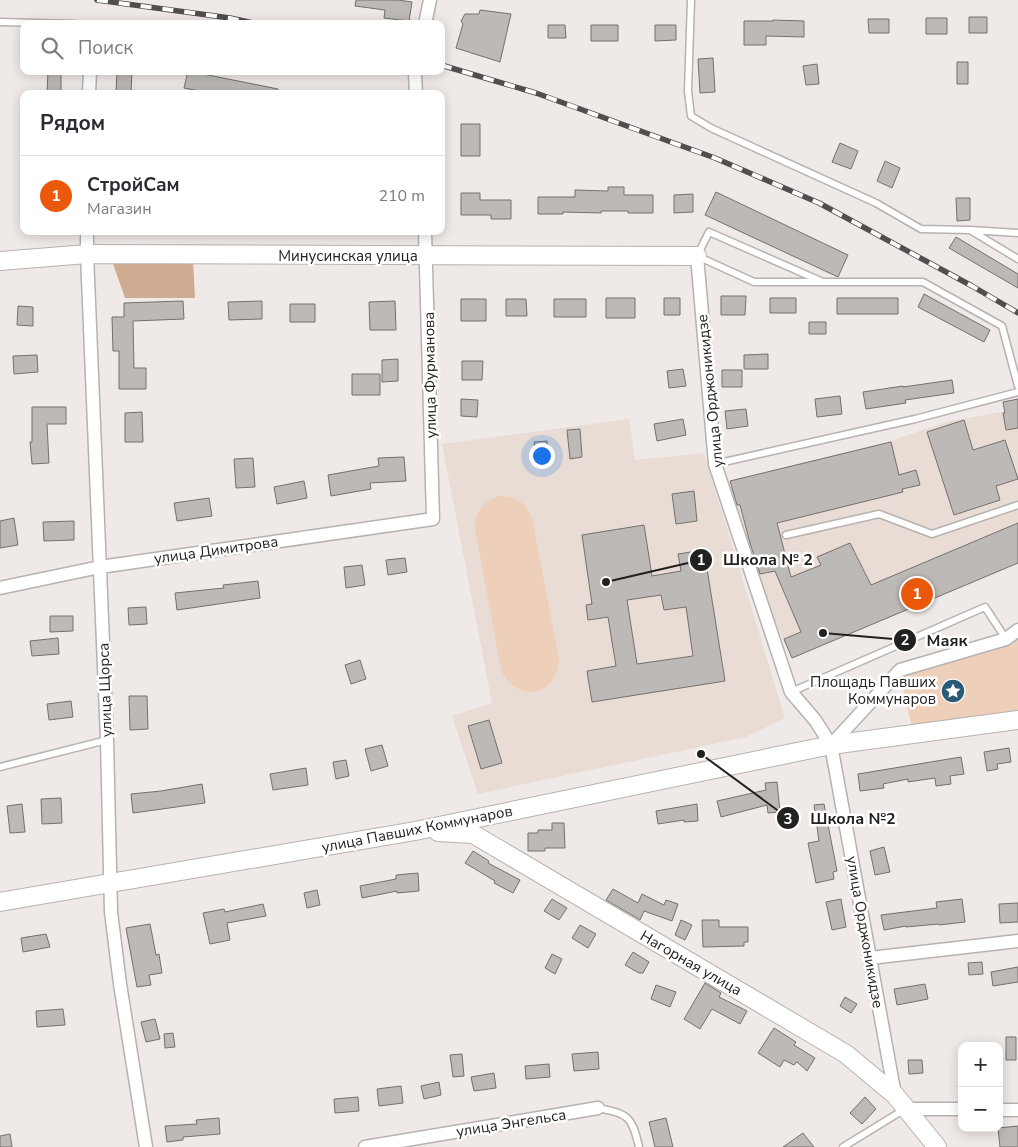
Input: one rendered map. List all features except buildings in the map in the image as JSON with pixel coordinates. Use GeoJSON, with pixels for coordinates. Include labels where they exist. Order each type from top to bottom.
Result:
{"type":"FeatureCollection","features":[{"type":"Feature","properties":{"kind":"street"},"geometry":{"type":"LineString","coordinates":[[426,20],[430,0]]}},
{"type":"Feature","properties":{"kind":"street"},"geometry":{"type":"LineString","coordinates":[[89,90],[90,75]]}},
{"type":"Feature","properties":{"kind":"street"},"geometry":{"type":"LineString","coordinates":[[415,75],[416,90]]}},
{"type":"Feature","properties":{"kind":"street","name":"улица Щорса"},"geometry":{"type":"LineString","coordinates":[[87,235],[107,740],[111,912],[120,984],[146,1147]]}},
{"type":"Feature","properties":{"kind":"street","name":"улица Фурманова"},"geometry":{"type":"LineString","coordinates":[[425,235],[433,519]]}},
{"type":"Feature","properties":{"kind":"street","name":"Минусинская улица"},"geometry":{"type":"LineString","coordinates":[[0,261],[87,254],[697,256]]}},
{"type":"Feature","properties":{"kind":"street","name":"улица Орджоникидзе"},"geometry":{"type":"LineString","coordinates":[[697,256],[715,464],[791,692],[815,720],[831,745],[870,958],[901,1102]]}},
{"type":"Feature","properties":{"kind":"street","name":"улица Димитрова"},"geometry":{"type":"LineString","coordinates":[[0,588],[100,567],[433,519]]}},
{"type":"Feature","properties":{"kind":"street"},"geometry":{"type":"LineString","coordinates":[[831,745],[900,670],[1006,639],[1018,630]]}},
{"type":"Feature","properties":{"kind":"street","name":"улица Павших Коммунаров"},"geometry":{"type":"LineString","coordinates":[[0,902],[415,831],[831,745],[1018,720]]}},
{"type":"Feature","properties":{"kind":"street","name":"Нагорная улица"},"geometry":{"type":"LineString","coordinates":[[415,831],[473,834],[846,1054],[901,1102],[937,1147]]}},
{"type":"Feature","properties":{"kind":"street"},"geometry":{"type":"LineString","coordinates":[[870,958],[1018,941]]}},
{"type":"Feature","properties":{"kind":"street"},"geometry":{"type":"LineString","coordinates":[[901,1102],[958,1109]]}},
{"type":"Feature","properties":{"kind":"street","name":"улица Энгельса"},"geometry":{"type":"LineString","coordinates":[[365,1147],[398,1144],[598,1108]]}},
{"type":"Feature","properties":{"kind":"street"},"geometry":{"type":"LineString","coordinates":[[1003,1110],[1018,1110]]}},
{"type":"Feature","properties":{"kind":"lane"},"geometry":{"type":"LineString","coordinates":[[691,0],[688,90],[691,116],[728,136],[876,203],[921,229],[1018,233]]}},
{"type":"Feature","properties":{"kind":"lane"},"geometry":{"type":"LineString","coordinates":[[0,22],[20,23]]}},
{"type":"Feature","properties":{"kind":"lane"},"geometry":{"type":"LineString","coordinates":[[970,230],[1018,259]]}},
{"type":"Feature","properties":{"kind":"lane"},"geometry":{"type":"LineString","coordinates":[[823,282],[710,232],[697,256],[754,282],[823,282],[923,282],[1002,326],[1018,386]]}},
{"type":"Feature","properties":{"kind":"lane"},"geometry":{"type":"LineString","coordinates":[[715,464],[915,419],[1018,392]]}},
{"type":"Feature","properties":{"kind":"lane"},"geometry":{"type":"LineString","coordinates":[[786,535],[879,514],[932,534],[1018,505]]}},
{"type":"Feature","properties":{"kind":"lane"},"geometry":{"type":"LineString","coordinates":[[791,692],[985,607],[1006,639]]}},
{"type":"Feature","properties":{"kind":"lane"},"geometry":{"type":"LineString","coordinates":[[0,767],[107,740]]}},
{"type":"Feature","properties":{"kind":"lane"},"geometry":{"type":"LineString","coordinates":[[842,1147],[901,1102]]}},
{"type":"Feature","properties":{"kind":"lane"},"geometry":{"type":"LineString","coordinates":[[598,1108],[622,1113],[634,1128],[639,1147]]}},
{"type":"Feature","properties":{"kind":"shaded area"},"geometry":{"type":"Polygon","coordinates":[[[112,261],[193,261],[195,298],[125,298],[112,261]]]}},
{"type":"Feature","properties":{"kind":"shaded area"},"geometry":{"type":"Polygon","coordinates":[[[1018,409],[1018,563],[792,658],[760,590],[745,543],[730,481],[890,441],[950,421],[1018,409]]]}},
{"type":"Feature","properties":{"kind":"shaded area"},"geometry":{"type":"Polygon","coordinates":[[[629,419],[635,460],[704,453],[785,718],[746,737],[478,794],[452,716],[492,703],[442,444],[629,419]]]}},
{"type":"Feature","properties":{"kind":"shaded area"},"geometry":{"type":"Polygon","coordinates":[[[498,496],[510,497],[519,501],[532,518],[559,659],[557,672],[551,682],[535,692],[517,688],[508,681],[501,670],[475,529],[478,513],[484,505],[498,496]]]}},
{"type":"Feature","properties":{"kind":"shaded area"},"geometry":{"type":"Polygon","coordinates":[[[1018,636],[1018,716],[913,731],[900,676],[1011,645],[1018,636]]]}},
{"type":"Feature","properties":{"kind":"railway"},"geometry":{"type":"LineString","coordinates":[[97,0],[239,20]]}},
{"type":"Feature","properties":{"kind":"railway"},"geometry":{"type":"LineString","coordinates":[[445,66],[536,93],[715,158],[819,203],[1018,313]]}},
{"type":"Feature","properties":{"kind":"place","name":"Школа № 2"},"geometry":{"type":"Point","coordinates":[606,582]}},
{"type":"Feature","properties":{"kind":"place","name":"СтройСам"},"geometry":{"type":"Point","coordinates":[917,594]}},
{"type":"Feature","properties":{"kind":"place","name":"Маяк"},"geometry":{"type":"Point","coordinates":[823,633]}},
{"type":"Feature","properties":{"kind":"place","name":"Площадь Павших Коммунаров"},"geometry":{"type":"Point","coordinates":[953,691]}},
{"type":"Feature","properties":{"kind":"place","name":"Школа №2"},"geometry":{"type":"Point","coordinates":[701,754]}}]}
